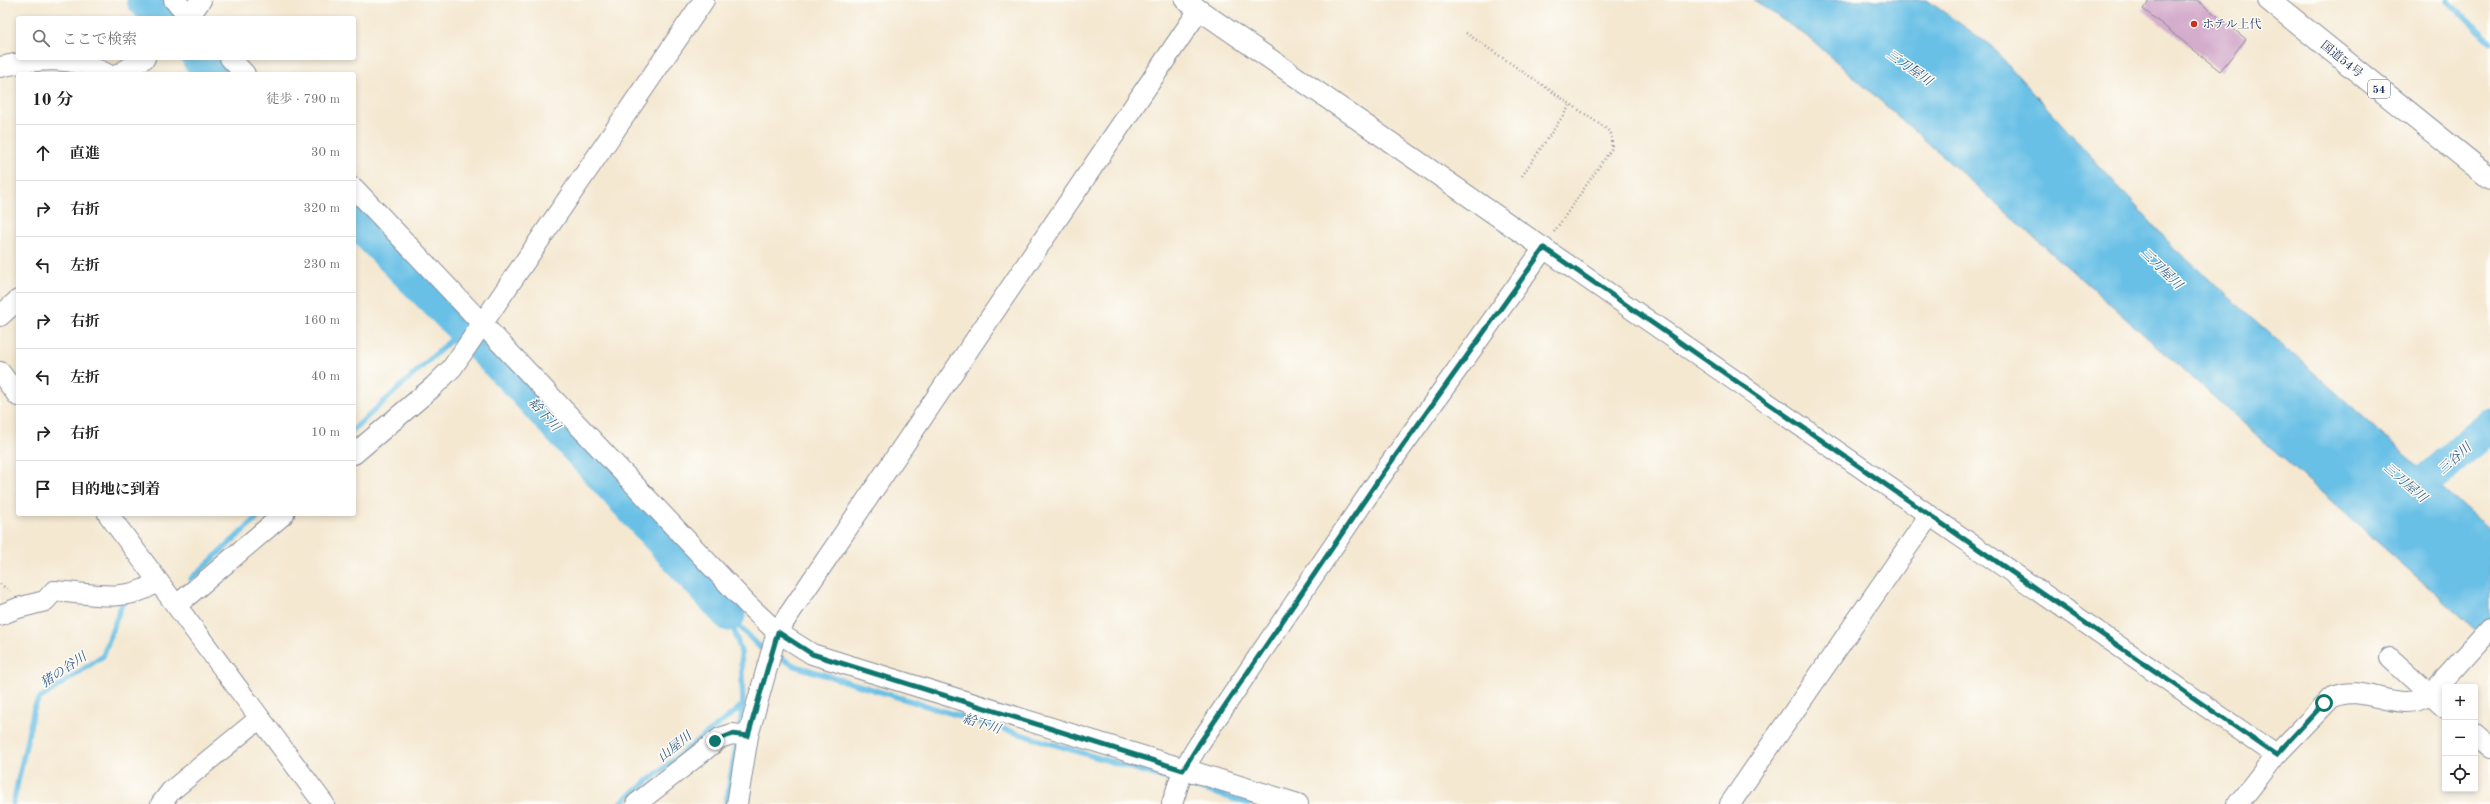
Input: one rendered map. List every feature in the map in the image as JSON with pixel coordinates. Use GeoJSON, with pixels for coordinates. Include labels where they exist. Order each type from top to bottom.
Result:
{"type":"FeatureCollection","features":[{"type":"Feature","properties":{"kind":"highway","name":"国道54号"},"geometry":{"type":"LineString","coordinates":[[2269,0],[2490,178]]}},
{"type":"Feature","properties":{"kind":"street"},"geometry":{"type":"LineString","coordinates":[[174,0],[193,13]]}},
{"type":"Feature","properties":{"kind":"street"},"geometry":{"type":"LineString","coordinates":[[356,452],[434,386],[463,353],[704,0]]}},
{"type":"Feature","properties":{"kind":"street"},"geometry":{"type":"LineString","coordinates":[[737,804],[741,735],[768,666],[776,636],[1192,5],[2276,755]]}},
{"type":"Feature","properties":{"kind":"street"},"geometry":{"type":"LineString","coordinates":[[0,67],[42,60],[65,60],[83,64],[102,72]]}},
{"type":"Feature","properties":{"kind":"street"},"geometry":{"type":"LineString","coordinates":[[122,72],[142,60]]}},
{"type":"Feature","properties":{"kind":"street"},"geometry":{"type":"LineString","coordinates":[[232,60],[243,72]]}},
{"type":"Feature","properties":{"kind":"street"},"geometry":{"type":"LineString","coordinates":[[356,190],[480,326],[647,499],[776,636],[812,654],[1178,785],[1298,804]]}},
{"type":"Feature","properties":{"kind":"street"},"geometry":{"type":"LineString","coordinates":[[1178,785],[1199,744],[1379,479],[1544,248]]}},
{"type":"Feature","properties":{"kind":"street"},"geometry":{"type":"LineString","coordinates":[[0,316],[16,302]]}},
{"type":"Feature","properties":{"kind":"street"},"geometry":{"type":"LineString","coordinates":[[0,372],[16,393]]}},
{"type":"Feature","properties":{"kind":"street"},"geometry":{"type":"LineString","coordinates":[[110,516],[178,605],[324,804]]}},
{"type":"Feature","properties":{"kind":"street"},"geometry":{"type":"LineString","coordinates":[[178,605],[282,516]]}},
{"type":"Feature","properties":{"kind":"street"},"geometry":{"type":"LineString","coordinates":[[1730,804],[1929,516]]}},
{"type":"Feature","properties":{"kind":"street"},"geometry":{"type":"LineString","coordinates":[[0,615],[18,608],[45,602],[54,591],[123,596],[142,591],[152,585]]}},
{"type":"Feature","properties":{"kind":"street"},"geometry":{"type":"LineString","coordinates":[[2238,804],[2276,755],[2324,703],[2340,694],[2360,692],[2402,702],[2437,698],[2490,629]]}},
{"type":"Feature","properties":{"kind":"street"},"geometry":{"type":"LineString","coordinates":[[2390,658],[2437,698]]}},
{"type":"Feature","properties":{"kind":"street"},"geometry":{"type":"LineString","coordinates":[[162,804],[171,791],[260,718]]}},
{"type":"Feature","properties":{"kind":"street"},"geometry":{"type":"LineString","coordinates":[[636,804],[715,741],[741,735]]}},
{"type":"Feature","properties":{"kind":"street"},"geometry":{"type":"LineString","coordinates":[[2478,737],[2490,747]]}},
{"type":"Feature","properties":{"kind":"path"},"geometry":{"type":"LineString","coordinates":[[1466,33],[1607,129],[1611,134],[1612,144],[1544,248]]}},
{"type":"Feature","properties":{"kind":"path"},"geometry":{"type":"LineString","coordinates":[[1522,176],[1571,104]]}},
{"type":"Feature","properties":{"kind":"water","name":"三刀屋川"},"geometry":{"type":"Polygon","coordinates":[[[1754,0],[1927,0],[1991,46],[2174,248],[2490,530],[2490,642],[1812,40],[1754,0]]]}},
{"type":"Feature","properties":{"kind":"building","name":"ホテル上代"},"geometry":{"type":"Polygon","coordinates":[[[2150,0],[2197,0],[2246,39],[2220,71],[2143,9],[2150,0]]]}},
{"type":"Feature","properties":{"kind":"waterway","name":"給下川"},"geometry":{"type":"LineString","coordinates":[[143,0],[158,16]]}},
{"type":"Feature","properties":{"kind":"waterway"},"geometry":{"type":"LineString","coordinates":[[2448,0],[2490,41]]}},
{"type":"Feature","properties":{"kind":"waterway","name":"給下川"},"geometry":{"type":"LineString","coordinates":[[200,60],[211,72]]}},
{"type":"Feature","properties":{"kind":"waterway","name":"給下川"},"geometry":{"type":"LineString","coordinates":[[356,222],[517,383],[729,615]]}},
{"type":"Feature","properties":{"kind":"waterway"},"geometry":{"type":"LineString","coordinates":[[356,427],[464,328]]}},
{"type":"Feature","properties":{"kind":"waterway","name":"三谷川"},"geometry":{"type":"LineString","coordinates":[[2417,490],[2490,425]]}},
{"type":"Feature","properties":{"kind":"waterway"},"geometry":{"type":"LineString","coordinates":[[191,579],[259,516]]}},
{"type":"Feature","properties":{"kind":"waterway","name":"猪の谷川"},"geometry":{"type":"LineString","coordinates":[[13,804],[34,708],[39,699],[103,656],[123,601]]}},
{"type":"Feature","properties":{"kind":"waterway","name":"給下川"},"geometry":{"type":"LineString","coordinates":[[729,615],[756,644],[795,666],[1251,804]]}},
{"type":"Feature","properties":{"kind":"waterway","name":"給下川"},"geometry":{"type":"LineString","coordinates":[[730,617],[741,652],[743,705],[739,732]]}},
{"type":"Feature","properties":{"kind":"waterway","name":"山屋川"},"geometry":{"type":"LineString","coordinates":[[619,804],[743,705]]}},
{"type":"Feature","properties":{"kind":"waterway","name":"給下川"},"geometry":{"type":"LineString","coordinates":[[726,804],[736,747]]}},
{"type":"Feature","properties":{"kind":"place","name":"ホテル上代"},"geometry":{"type":"Point","coordinates":[2194,24]}},
{"type":"Feature","properties":{"kind":"route"},"geometry":{"type":"LineString","coordinates":[[715,741],[726,735],[732,734],[748,736],[778,632],[812,654],[1183,770],[1199,744],[1379,479],[1544,248],[2276,755],[2324,703]]}}]}
